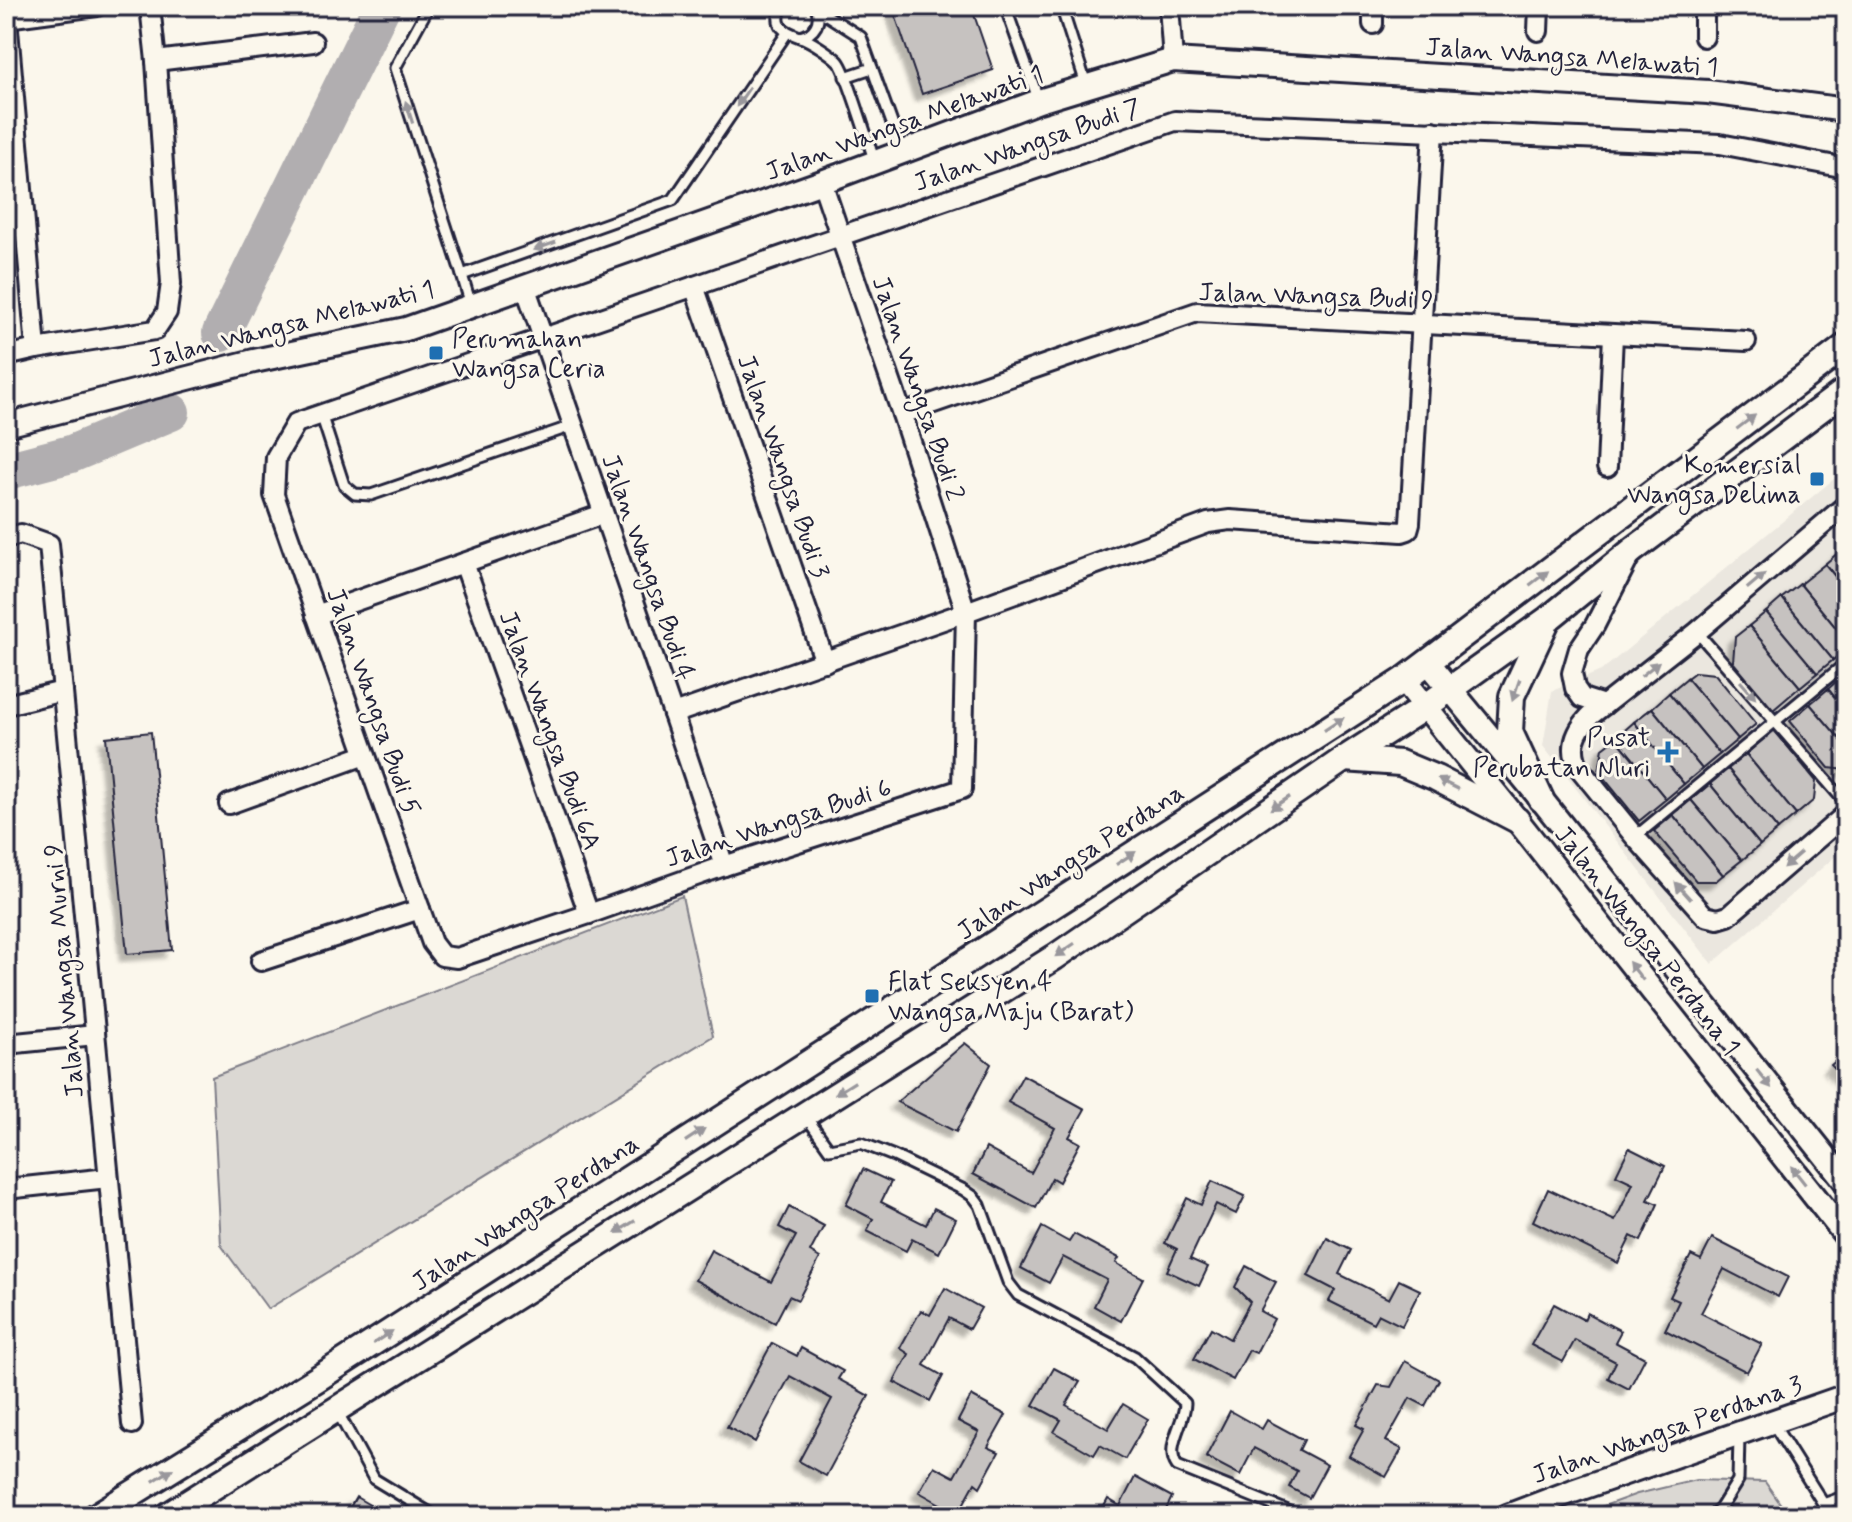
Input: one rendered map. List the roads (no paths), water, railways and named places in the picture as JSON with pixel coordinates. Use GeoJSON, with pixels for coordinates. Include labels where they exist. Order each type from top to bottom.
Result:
{"type":"FeatureCollection","features":[{"type":"Feature","properties":{"kind":"main road","name":"Jalan Wangsa Perdana"},"geometry":{"type":"LineString","coordinates":[[96,1516],[330,1371],[1404,680],[1846,346]]}},
{"type":"Feature","properties":{"kind":"main road"},"geometry":{"type":"LineString","coordinates":[[167,1516],[1055,957],[1425,707],[1548,619],[1633,550],[1846,390]]}},
{"type":"Feature","properties":{"kind":"main road"},"geometry":{"type":"LineString","coordinates":[[1541,799],[1510,732],[1510,720],[1512,696],[1548,619]]}},
{"type":"Feature","properties":{"kind":"main road"},"geometry":{"type":"LineString","coordinates":[[1344,759],[1400,763],[1517,820]]}},
{"type":"Feature","properties":{"kind":"street"},"geometry":{"type":"LineString","coordinates":[[36,349],[7,18],[97,6]]}},
{"type":"Feature","properties":{"kind":"street"},"geometry":{"type":"LineString","coordinates":[[6,356],[155,330],[167,312],[171,283],[150,6]]}},
{"type":"Feature","properties":{"kind":"street"},"geometry":{"type":"LineString","coordinates":[[1169,6],[1173,60]]}},
{"type":"Feature","properties":{"kind":"street"},"geometry":{"type":"LineString","coordinates":[[1538,31],[1539,6]]}},
{"type":"Feature","properties":{"kind":"street"},"geometry":{"type":"LineString","coordinates":[[1704,6],[1704,37]]}},
{"type":"Feature","properties":{"kind":"street"},"geometry":{"type":"LineString","coordinates":[[156,61],[313,42]]}},
{"type":"Feature","properties":{"kind":"street","name":"Jalan Wangsa Melawati 1"},"geometry":{"type":"LineString","coordinates":[[6,425],[254,361],[406,329],[822,182],[850,171],[871,151],[902,152],[1039,101],[1173,60],[1708,92],[1846,110]]}},
{"type":"Feature","properties":{"kind":"street","name":"Jalan Wangsa Budi 7"},"geometry":{"type":"LineString","coordinates":[[276,457],[296,423],[1175,121],[1720,144],[1846,168]]}},
{"type":"Feature","properties":{"kind":"street"},"geometry":{"type":"LineString","coordinates":[[673,714],[1220,520],[1408,530],[1433,131]]}},
{"type":"Feature","properties":{"kind":"street","name":"Jalan Wangsa Budi 2"},"geometry":{"type":"LineString","coordinates":[[822,182],[966,612]]}},
{"type":"Feature","properties":{"kind":"street","name":"Jalan Wangsa Budi 4"},"geometry":{"type":"LineString","coordinates":[[525,286],[724,866]]}},
{"type":"Feature","properties":{"kind":"street","name":"Jalan Wangsa Budi 3"},"geometry":{"type":"LineString","coordinates":[[694,286],[825,662]]}},
{"type":"Feature","properties":{"kind":"street","name":"Jalan Wangsa Budi 9"},"geometry":{"type":"LineString","coordinates":[[902,414],[1197,312],[1746,341]]}},
{"type":"Feature","properties":{"kind":"street"},"geometry":{"type":"LineString","coordinates":[[1607,467],[1613,335]]}},
{"type":"Feature","properties":{"kind":"street","name":"Jalan Wangsa Budi 5"},"geometry":{"type":"LineString","coordinates":[[276,457],[274,495],[432,943],[442,956]]}},
{"type":"Feature","properties":{"kind":"street"},"geometry":{"type":"LineString","coordinates":[[1846,505],[1697,632],[1590,716],[1578,729],[1574,758],[1635,837],[1705,916],[1718,919],[1739,907],[1846,814]]}},
{"type":"Feature","properties":{"kind":"street"},"geometry":{"type":"LineString","coordinates":[[316,615],[603,514]]}},
{"type":"Feature","properties":{"kind":"street","name":"Jalan Wangsa Murni 9"},"geometry":{"type":"LineString","coordinates":[[14,536],[49,544],[132,1424]]}},
{"type":"Feature","properties":{"kind":"street"},"geometry":{"type":"LineString","coordinates":[[1604,705],[1582,698],[1575,688],[1572,673],[1579,649],[1595,625],[1633,550]]}},
{"type":"Feature","properties":{"kind":"street","name":"Jalan Wangsa Budi 6A"},"geometry":{"type":"LineString","coordinates":[[464,563],[589,914]]}},
{"type":"Feature","properties":{"kind":"street","name":"Jalan Wangsa Budi 6"},"geometry":{"type":"LineString","coordinates":[[442,956],[457,958],[724,866],[962,789],[966,612]]}},
{"type":"Feature","properties":{"kind":"street","name":"Jalan Wangsa Perdana 1"},"geometry":{"type":"LineString","coordinates":[[1428,662],[1846,1182]]}},
{"type":"Feature","properties":{"kind":"street","name":"Jalan Wangsa Perdana 1"},"geometry":{"type":"LineString","coordinates":[[1404,680],[1846,1236]]}},
{"type":"Feature","properties":{"kind":"street"},"geometry":{"type":"LineString","coordinates":[[6,705],[63,691]]}},
{"type":"Feature","properties":{"kind":"street"},"geometry":{"type":"LineString","coordinates":[[229,804],[365,755]]}},
{"type":"Feature","properties":{"kind":"street"},"geometry":{"type":"LineString","coordinates":[[261,961],[420,909]]}},
{"type":"Feature","properties":{"kind":"street"},"geometry":{"type":"LineString","coordinates":[[6,1044],[95,1035]]}},
{"type":"Feature","properties":{"kind":"street"},"geometry":{"type":"LineString","coordinates":[[6,1189],[108,1178]]}},
{"type":"Feature","properties":{"kind":"street","name":"Jalan Wangsa Perdana 3"},"geometry":{"type":"LineString","coordinates":[[1507,1516],[1846,1396]]}},
{"type":"Feature","properties":{"kind":"lane"},"geometry":{"type":"LineString","coordinates":[[429,6],[395,68],[471,305]]}},
{"type":"Feature","properties":{"kind":"lane"},"geometry":{"type":"LineString","coordinates":[[782,6],[779,22],[787,33],[800,37],[841,62],[871,151]]}},
{"type":"Feature","properties":{"kind":"lane"},"geometry":{"type":"LineString","coordinates":[[1005,6],[1039,101]]}},
{"type":"Feature","properties":{"kind":"lane"},"geometry":{"type":"LineString","coordinates":[[1061,6],[1087,87]]}},
{"type":"Feature","properties":{"kind":"lane"},"geometry":{"type":"LineString","coordinates":[[800,37],[816,27],[819,15],[816,8]]}},
{"type":"Feature","properties":{"kind":"lane"},"geometry":{"type":"LineString","coordinates":[[816,8],[861,37],[902,152]]}},
{"type":"Feature","properties":{"kind":"lane"},"geometry":{"type":"LineString","coordinates":[[462,275],[673,200],[787,33]]}},
{"type":"Feature","properties":{"kind":"lane"},"geometry":{"type":"LineString","coordinates":[[845,77],[872,68]]}},
{"type":"Feature","properties":{"kind":"lane"},"geometry":{"type":"LineString","coordinates":[[321,414],[344,485],[355,494],[371,495],[572,426]]}},
{"type":"Feature","properties":{"kind":"lane"},"geometry":{"type":"LineString","coordinates":[[1697,632],[1846,803]]}},
{"type":"Feature","properties":{"kind":"lane"},"geometry":{"type":"LineString","coordinates":[[1635,837],[1846,663]]}},
{"type":"Feature","properties":{"kind":"lane"},"geometry":{"type":"LineString","coordinates":[[804,1113],[829,1149],[861,1143],[894,1156],[974,1197],[980,1205],[1008,1282],[1018,1295],[1135,1357],[1185,1403],[1185,1412],[1171,1452],[1177,1466],[1300,1516]]}},
{"type":"Feature","properties":{"kind":"lane"},"geometry":{"type":"LineString","coordinates":[[337,1411],[374,1479],[435,1516]]}},
{"type":"Feature","properties":{"kind":"lane"},"geometry":{"type":"LineString","coordinates":[[1772,1422],[1831,1516]]}},
{"type":"Feature","properties":{"kind":"lane"},"geometry":{"type":"LineString","coordinates":[[1712,1516],[1738,1480],[1739,1433]]}},
{"type":"Feature","properties":{"kind":"lane"},"geometry":{"type":"LineString","coordinates":[[1823,1504],[1846,1496]]}},
{"type":"Feature","properties":{"kind":"waterway"},"geometry":{"type":"LineString","coordinates":[[221,333],[382,6]]}},
{"type":"Feature","properties":{"kind":"waterway"},"geometry":{"type":"LineString","coordinates":[[6,471],[71,454],[171,412]]}},
{"type":"Feature","properties":{"kind":"place","name":"Perumahan Wangsa Ceria"},"geometry":{"type":"Point","coordinates":[436,353]}},
{"type":"Feature","properties":{"kind":"place","name":"Komersial Wangsa Delima"},"geometry":{"type":"Point","coordinates":[1817,479]}},
{"type":"Feature","properties":{"kind":"place","name":"Pusat Perubatan Nluri"},"geometry":{"type":"Point","coordinates":[1668,752]}},
{"type":"Feature","properties":{"kind":"place","name":"Flat Seksyen 4 Wangsa Maju (Barat)"},"geometry":{"type":"Point","coordinates":[872,996]}}]}
